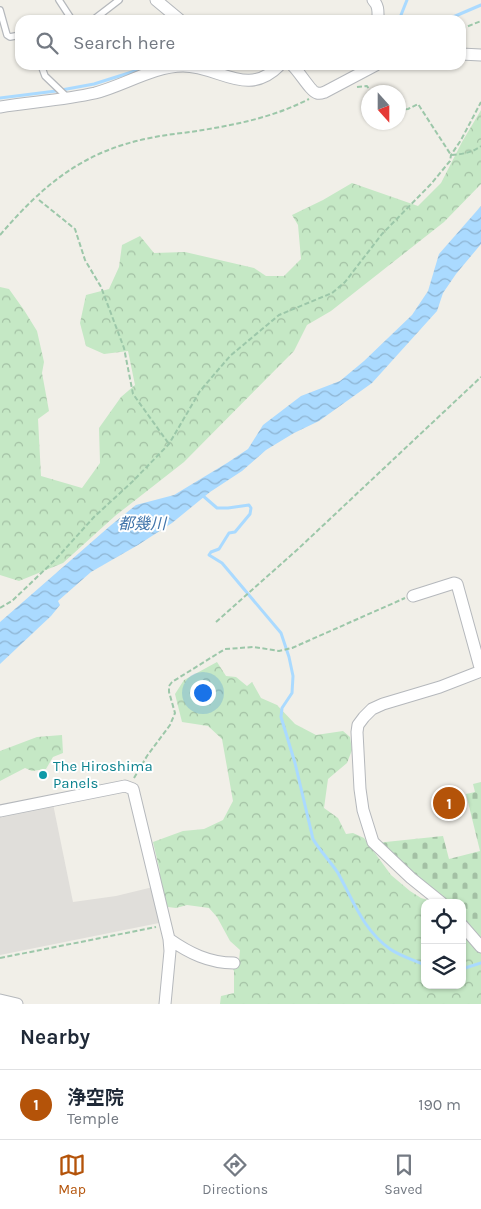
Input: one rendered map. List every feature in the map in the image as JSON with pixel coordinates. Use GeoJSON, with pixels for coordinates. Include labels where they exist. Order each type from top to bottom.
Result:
{"type":"FeatureCollection","features":[{"type":"Feature","properties":{"kind":"street"},"geometry":{"type":"LineString","coordinates":[[156,0],[174,15]]}},
{"type":"Feature","properties":{"kind":"street"},"geometry":{"type":"LineString","coordinates":[[373,0],[378,10],[378,15]]}},
{"type":"Feature","properties":{"kind":"street"},"geometry":{"type":"LineString","coordinates":[[466,54],[481,55]]}},
{"type":"Feature","properties":{"kind":"street"},"geometry":{"type":"LineString","coordinates":[[0,107],[97,92],[160,70]]}},
{"type":"Feature","properties":{"kind":"street"},"geometry":{"type":"LineString","coordinates":[[206,70],[231,78],[250,81],[264,77],[273,70]]}},
{"type":"Feature","properties":{"kind":"street"},"geometry":{"type":"LineString","coordinates":[[296,70],[314,91],[319,94],[367,70]]}},
{"type":"Feature","properties":{"kind":"street"},"geometry":{"type":"LineString","coordinates":[[413,596],[454,583],[457,584],[481,671],[440,687],[372,709],[358,725],[360,790],[373,842],[393,863],[437,899]]}},
{"type":"Feature","properties":{"kind":"street"},"geometry":{"type":"LineString","coordinates":[[0,811],[125,786],[134,790],[169,939],[170,951],[165,1004]]}},
{"type":"Feature","properties":{"kind":"street"},"geometry":{"type":"LineString","coordinates":[[466,929],[481,947]]}},
{"type":"Feature","properties":{"kind":"street"},"geometry":{"type":"LineString","coordinates":[[169,939],[199,957],[212,961],[234,963]]}},
{"type":"Feature","properties":{"kind":"street"},"geometry":{"type":"LineString","coordinates":[[0,1000],[17,1004]]}},
{"type":"Feature","properties":{"kind":"lane"},"geometry":{"type":"LineString","coordinates":[[59,0],[69,15]]}},
{"type":"Feature","properties":{"kind":"lane"},"geometry":{"type":"LineString","coordinates":[[100,15],[119,0]]}},
{"type":"Feature","properties":{"kind":"lane"},"geometry":{"type":"LineString","coordinates":[[0,10],[7,35],[10,37],[15,36]]}},
{"type":"Feature","properties":{"kind":"lane"},"geometry":{"type":"LineString","coordinates":[[43,70],[45,76],[67,97]]}},
{"type":"Feature","properties":{"kind":"path"},"geometry":{"type":"LineString","coordinates":[[466,27],[481,20]]}},
{"type":"Feature","properties":{"kind":"path"},"geometry":{"type":"LineString","coordinates":[[0,235],[50,183],[72,167],[102,153],[130,142],[223,127],[259,118],[289,108],[319,94]]}},
{"type":"Feature","properties":{"kind":"path"},"geometry":{"type":"LineString","coordinates":[[0,608],[12,601],[56,559],[94,517],[169,444],[200,391],[230,356],[279,315],[332,293],[345,282],[382,234],[450,161],[451,155],[481,102]]}},
{"type":"Feature","properties":{"kind":"path"},"geometry":{"type":"LineString","coordinates":[[406,109],[418,104],[451,155]]}},
{"type":"Feature","properties":{"kind":"path"},"geometry":{"type":"LineString","coordinates":[[451,155],[466,153],[481,146]]}},
{"type":"Feature","properties":{"kind":"path"},"geometry":{"type":"LineString","coordinates":[[39,200],[75,229],[85,260],[101,287],[124,348],[133,394],[169,444]]}},
{"type":"Feature","properties":{"kind":"path"},"geometry":{"type":"LineString","coordinates":[[216,622],[298,549],[481,377]]}},
{"type":"Feature","properties":{"kind":"path"},"geometry":{"type":"LineString","coordinates":[[130,787],[138,770],[173,719],[175,713],[169,686],[194,667],[224,649],[254,647],[279,651],[292,648],[401,599],[413,596]]}},
{"type":"Feature","properties":{"kind":"path"},"geometry":{"type":"LineString","coordinates":[[0,958],[166,925]]}},
{"type":"Feature","properties":{"kind":"shaded area"},"geometry":{"type":"Polygon","coordinates":[[[53,804],[73,902],[116,896],[153,887],[162,919],[159,923],[0,955],[0,813],[53,804]]]}},
{"type":"Feature","properties":{"kind":"green space"},"geometry":{"type":"Polygon","coordinates":[[[481,110],[481,184],[444,222],[331,311],[307,325],[294,351],[184,462],[115,516],[63,563],[19,581],[0,575],[0,287],[9,289],[37,331],[44,362],[42,373],[49,411],[38,419],[41,476],[82,488],[100,463],[99,428],[121,397],[135,385],[128,351],[104,354],[86,346],[80,323],[86,295],[109,289],[119,267],[122,245],[140,236],[154,253],[185,252],[254,268],[266,276],[284,276],[301,259],[298,225],[292,215],[352,183],[418,206],[441,183],[481,110]]]}},
{"type":"Feature","properties":{"kind":"green space"},"geometry":{"type":"Polygon","coordinates":[[[217,662],[226,676],[236,677],[247,686],[252,682],[261,698],[277,705],[295,724],[316,735],[343,731],[350,737],[352,750],[347,763],[328,779],[324,808],[338,818],[346,834],[353,833],[364,838],[391,875],[410,891],[425,899],[421,899],[421,989],[466,989],[466,926],[481,936],[481,1004],[220,1004],[221,996],[234,993],[234,971],[231,965],[239,961],[240,950],[230,941],[217,917],[209,908],[187,905],[176,908],[168,907],[163,898],[159,883],[160,872],[153,842],[183,831],[204,829],[223,820],[233,801],[222,739],[208,726],[182,722],[175,694],[184,680],[217,662]]]}},
{"type":"Feature","properties":{"kind":"green space"},"geometry":{"type":"Polygon","coordinates":[[[62,735],[63,753],[53,757],[46,769],[32,771],[25,768],[0,781],[0,751],[37,737],[62,735]]]}},
{"type":"Feature","properties":{"kind":"green space"},"geometry":{"type":"Polygon","coordinates":[[[481,782],[481,938],[478,938],[466,924],[466,899],[441,899],[376,843],[443,836],[449,859],[480,851],[466,794],[475,792],[473,784],[481,782]]]}},
{"type":"Feature","properties":{"kind":"water","name":"都幾川"},"geometry":{"type":"Polygon","coordinates":[[[481,206],[481,244],[443,293],[437,311],[372,383],[319,421],[266,450],[242,471],[210,492],[172,523],[91,572],[58,601],[60,605],[51,616],[0,664],[0,622],[110,526],[136,505],[174,495],[227,463],[248,449],[263,425],[301,396],[340,381],[364,361],[412,315],[428,291],[439,254],[481,206]]]}},
{"type":"Feature","properties":{"kind":"waterway"},"geometry":{"type":"LineString","coordinates":[[401,15],[407,0]]}},
{"type":"Feature","properties":{"kind":"waterway"},"geometry":{"type":"LineString","coordinates":[[458,15],[481,5]]}},
{"type":"Feature","properties":{"kind":"waterway"},"geometry":{"type":"LineString","coordinates":[[0,98],[94,84],[138,70]]}},
{"type":"Feature","properties":{"kind":"waterway"},"geometry":{"type":"LineString","coordinates":[[202,495],[217,508],[249,505],[251,508],[250,514],[235,532],[229,533],[219,549],[211,552],[209,555],[222,563],[281,633],[293,676],[292,693],[282,708],[281,717],[295,763],[313,839],[338,873],[359,914],[373,933],[390,949],[421,963]]}},
{"type":"Feature","properties":{"kind":"waterway"},"geometry":{"type":"LineString","coordinates":[[466,968],[481,963]]}},
{"type":"Feature","properties":{"kind":"place","name":"The Hiroshima Panels"},"geometry":{"type":"Point","coordinates":[43,775]}},
{"type":"Feature","properties":{"kind":"place","name":"浄空院"},"geometry":{"type":"Point","coordinates":[449,803]}}]}
